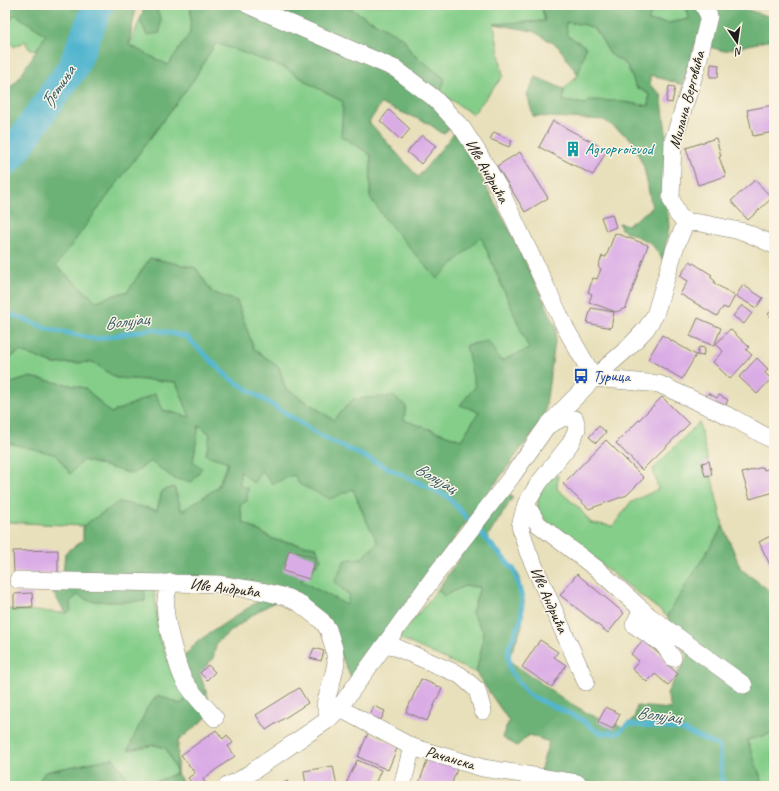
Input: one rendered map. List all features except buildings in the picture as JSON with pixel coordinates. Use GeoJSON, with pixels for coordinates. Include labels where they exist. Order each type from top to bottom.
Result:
{"type":"FeatureCollection","features":[{"type":"Feature","properties":{"kind":"street","name":"Иве Андрића"},"geometry":{"type":"LineString","coordinates":[[228,786],[240,780],[334,714],[436,574],[512,476],[548,426],[594,378],[566,329],[499,188],[462,128],[434,98],[396,69],[248,5]]}},
{"type":"Feature","properties":{"kind":"street","name":"Милана Верговића"},"geometry":{"type":"LineString","coordinates":[[686,222],[678,214],[671,199],[673,141],[697,66],[709,9]]}},
{"type":"Feature","properties":{"kind":"street"},"geometry":{"type":"LineString","coordinates":[[594,378],[628,348],[646,329],[656,315],[675,248],[686,222],[701,223],[745,232],[774,245]]}},
{"type":"Feature","properties":{"kind":"street"},"geometry":{"type":"LineString","coordinates":[[594,378],[659,384],[735,419],[774,441]]}},
{"type":"Feature","properties":{"kind":"street","name":"Иве Андрића"},"geometry":{"type":"LineString","coordinates":[[548,426],[564,417],[575,419],[577,429],[570,444],[539,484],[526,504],[520,526],[528,552],[545,593],[586,682]]}},
{"type":"Feature","properties":{"kind":"street"},"geometry":{"type":"LineString","coordinates":[[526,504],[538,524],[597,569],[649,616],[744,686]]}},
{"type":"Feature","properties":{"kind":"street","name":"Иве Андрића"},"geometry":{"type":"LineString","coordinates":[[18,580],[218,584],[286,597],[299,603],[322,621],[330,634],[336,656],[333,677],[325,704],[334,714]]}},
{"type":"Feature","properties":{"kind":"street"},"geometry":{"type":"LineString","coordinates":[[171,582],[166,595],[166,618],[168,632],[180,672],[185,682],[215,718]]}},
{"type":"Feature","properties":{"kind":"street"},"geometry":{"type":"LineString","coordinates":[[642,609],[634,625],[663,644],[672,658]]}},
{"type":"Feature","properties":{"kind":"street"},"geometry":{"type":"LineString","coordinates":[[386,643],[460,675],[477,690],[483,711]]}},
{"type":"Feature","properties":{"kind":"street","name":"Рачанска"},"geometry":{"type":"LineString","coordinates":[[334,714],[412,747],[483,768],[576,783],[581,786]]}},
{"type":"Feature","properties":{"kind":"street","name":"Рачанска"},"geometry":{"type":"LineString","coordinates":[[402,786],[412,747]]}},
{"type":"Feature","properties":{"kind":"green space"},"geometry":{"type":"Polygon","coordinates":[[[5,5],[136,5],[129,45],[168,65],[190,33],[191,5],[347,5],[347,7],[403,38],[411,52],[445,79],[440,93],[399,83],[431,101],[453,125],[443,134],[428,123],[381,104],[369,122],[418,177],[456,131],[510,231],[557,328],[544,418],[351,677],[322,615],[289,593],[251,616],[217,642],[213,658],[200,674],[213,712],[178,741],[177,773],[166,748],[154,745],[128,750],[147,708],[158,695],[180,704],[195,692],[181,660],[198,641],[263,598],[144,577],[145,601],[89,601],[78,595],[70,602],[71,611],[66,613],[53,593],[62,584],[65,553],[83,540],[83,526],[119,502],[157,510],[162,491],[174,487],[182,511],[217,488],[228,462],[206,455],[210,434],[199,425],[193,462],[202,468],[192,482],[175,479],[150,461],[133,474],[83,460],[70,474],[57,455],[5,442],[5,385],[30,377],[85,388],[111,413],[155,393],[163,410],[190,417],[176,382],[116,378],[93,362],[54,364],[20,351],[8,359],[5,354],[5,91],[17,81],[46,35],[15,14],[5,26],[5,5]],[[216,43],[194,79],[56,266],[96,301],[128,291],[150,258],[196,268],[212,292],[237,301],[254,349],[279,367],[285,388],[334,420],[353,399],[393,396],[406,406],[404,420],[461,440],[479,412],[460,405],[475,387],[466,345],[488,341],[501,361],[529,349],[481,237],[437,279],[385,219],[370,197],[371,155],[341,136],[343,102],[285,68],[216,43]],[[261,470],[254,483],[240,471],[240,485],[248,488],[247,501],[240,505],[243,522],[275,540],[316,547],[321,559],[301,581],[347,605],[349,594],[334,582],[345,560],[362,558],[378,543],[365,518],[353,489],[330,499],[299,484],[294,475],[272,484],[261,470]]]}},
{"type":"Feature","properties":{"kind":"green space"},"geometry":{"type":"Polygon","coordinates":[[[154,5],[191,5],[190,33],[168,65],[129,45],[140,20],[147,35],[161,19],[154,5]]]}},
{"type":"Feature","properties":{"kind":"green space"},"geometry":{"type":"Polygon","coordinates":[[[154,5],[161,19],[160,33],[147,35],[140,20],[144,8],[154,5]]]}},
{"type":"Feature","properties":{"kind":"green space"},"geometry":{"type":"Polygon","coordinates":[[[347,5],[541,5],[545,21],[494,24],[503,76],[473,114],[440,93],[445,79],[411,52],[403,38],[347,7],[347,5]]]}},
{"type":"Feature","properties":{"kind":"green space"},"geometry":{"type":"Polygon","coordinates":[[[541,5],[654,5],[648,21],[668,23],[689,19],[686,5],[732,5],[774,18],[774,39],[724,51],[695,43],[683,85],[650,75],[650,85],[661,94],[666,133],[666,192],[669,227],[663,260],[651,243],[621,229],[619,223],[628,225],[652,208],[644,167],[631,139],[604,120],[533,116],[527,94],[536,77],[564,89],[563,101],[586,104],[590,100],[617,101],[649,106],[649,94],[636,87],[627,65],[610,54],[596,30],[586,25],[566,22],[567,35],[586,47],[578,75],[558,46],[533,31],[494,24],[545,21],[541,5]]]}},
{"type":"Feature","properties":{"kind":"green space"},"geometry":{"type":"Polygon","coordinates":[[[654,5],[686,5],[689,19],[668,23],[648,21],[654,5]]]}},
{"type":"Feature","properties":{"kind":"green space"},"geometry":{"type":"Polygon","coordinates":[[[15,14],[46,35],[35,51],[29,49],[25,41],[14,47],[5,34],[6,27],[15,14]]]}},
{"type":"Feature","properties":{"kind":"green space"},"geometry":{"type":"Polygon","coordinates":[[[566,22],[586,25],[596,30],[610,54],[627,65],[636,87],[649,94],[649,106],[617,101],[586,104],[563,101],[564,89],[578,75],[567,35],[566,22]]]}},
{"type":"Feature","properties":{"kind":"green space"},"geometry":{"type":"Polygon","coordinates":[[[216,42],[285,68],[310,84],[344,102],[341,136],[371,155],[370,197],[481,237],[530,349],[501,361],[475,387],[479,412],[461,440],[403,420],[353,399],[334,420],[285,388],[279,367],[254,349],[237,302],[212,292],[196,268],[150,258],[128,291],[96,301],[55,266],[194,79],[216,42]]]}},
{"type":"Feature","properties":{"kind":"green space"},"geometry":{"type":"Polygon","coordinates":[[[20,351],[54,364],[93,362],[116,378],[176,382],[191,418],[163,410],[155,393],[111,413],[85,388],[30,378],[5,385],[5,354],[8,359],[20,351]]]}},
{"type":"Feature","properties":{"kind":"green space"},"geometry":{"type":"Polygon","coordinates":[[[699,422],[723,526],[667,616],[551,525],[538,511],[538,497],[547,481],[558,475],[557,489],[578,507],[591,523],[613,526],[630,503],[658,489],[653,469],[699,422]]]}},
{"type":"Feature","properties":{"kind":"green space"},"geometry":{"type":"Polygon","coordinates":[[[198,424],[210,434],[228,462],[217,488],[182,511],[174,487],[162,491],[157,510],[119,502],[83,526],[5,522],[5,442],[83,460],[133,474],[150,461],[175,479],[193,462],[198,424]]]}},
{"type":"Feature","properties":{"kind":"green space"},"geometry":{"type":"Polygon","coordinates":[[[261,469],[353,489],[365,518],[378,543],[362,558],[345,560],[334,582],[349,595],[347,606],[301,581],[321,559],[316,547],[275,540],[243,522],[240,505],[240,470],[254,483],[261,469]]]}},
{"type":"Feature","properties":{"kind":"green space"},"geometry":{"type":"Polygon","coordinates":[[[504,493],[513,497],[487,538],[518,574],[524,601],[522,626],[508,660],[565,700],[589,714],[623,727],[634,719],[637,706],[671,709],[667,693],[687,657],[667,616],[723,526],[741,569],[774,594],[774,733],[747,740],[764,786],[587,786],[540,771],[549,742],[529,735],[517,746],[502,737],[509,721],[476,673],[483,641],[483,631],[472,613],[480,587],[464,586],[444,596],[438,589],[504,493]]]}},
{"type":"Feature","properties":{"kind":"green space"},"geometry":{"type":"Polygon","coordinates":[[[144,577],[154,588],[159,637],[169,663],[196,692],[180,704],[158,695],[147,708],[129,750],[154,745],[166,748],[177,773],[146,786],[133,786],[113,758],[45,772],[36,786],[5,786],[5,609],[66,613],[70,602],[78,595],[89,601],[145,601],[144,577]]]}},
{"type":"Feature","properties":{"kind":"green space"},"geometry":{"type":"Polygon","coordinates":[[[464,586],[480,587],[472,613],[483,631],[483,641],[476,673],[399,638],[438,589],[444,596],[464,586]]]}},
{"type":"Feature","properties":{"kind":"green space"},"geometry":{"type":"Polygon","coordinates":[[[774,733],[774,786],[764,786],[747,740],[774,733]]]}},
{"type":"Feature","properties":{"kind":"green space"},"geometry":{"type":"Polygon","coordinates":[[[113,758],[133,786],[36,786],[45,772],[113,758]]]}},
{"type":"Feature","properties":{"kind":"green space"},"geometry":{"type":"Polygon","coordinates":[[[177,773],[185,786],[146,786],[177,773]]]}},
{"type":"Feature","properties":{"kind":"waterway","name":"Ђетиња"},"geometry":{"type":"LineString","coordinates":[[5,161],[11,156],[73,67],[98,5]]}},
{"type":"Feature","properties":{"kind":"waterway","name":"Волујац"},"geometry":{"type":"LineString","coordinates":[[5,312],[49,329],[95,339],[152,329],[187,337],[228,377],[323,437],[447,496],[514,570],[522,598],[521,620],[508,649],[510,671],[529,695],[581,719],[599,733],[618,733],[628,724],[680,729],[719,746],[723,786]]}},
{"type":"Feature","properties":{"kind":"place","name":"Agroproizvod"},"geometry":{"type":"Point","coordinates":[573,149]}},
{"type":"Feature","properties":{"kind":"place","name":"Турица"},"geometry":{"type":"Point","coordinates":[581,376]}}]}
